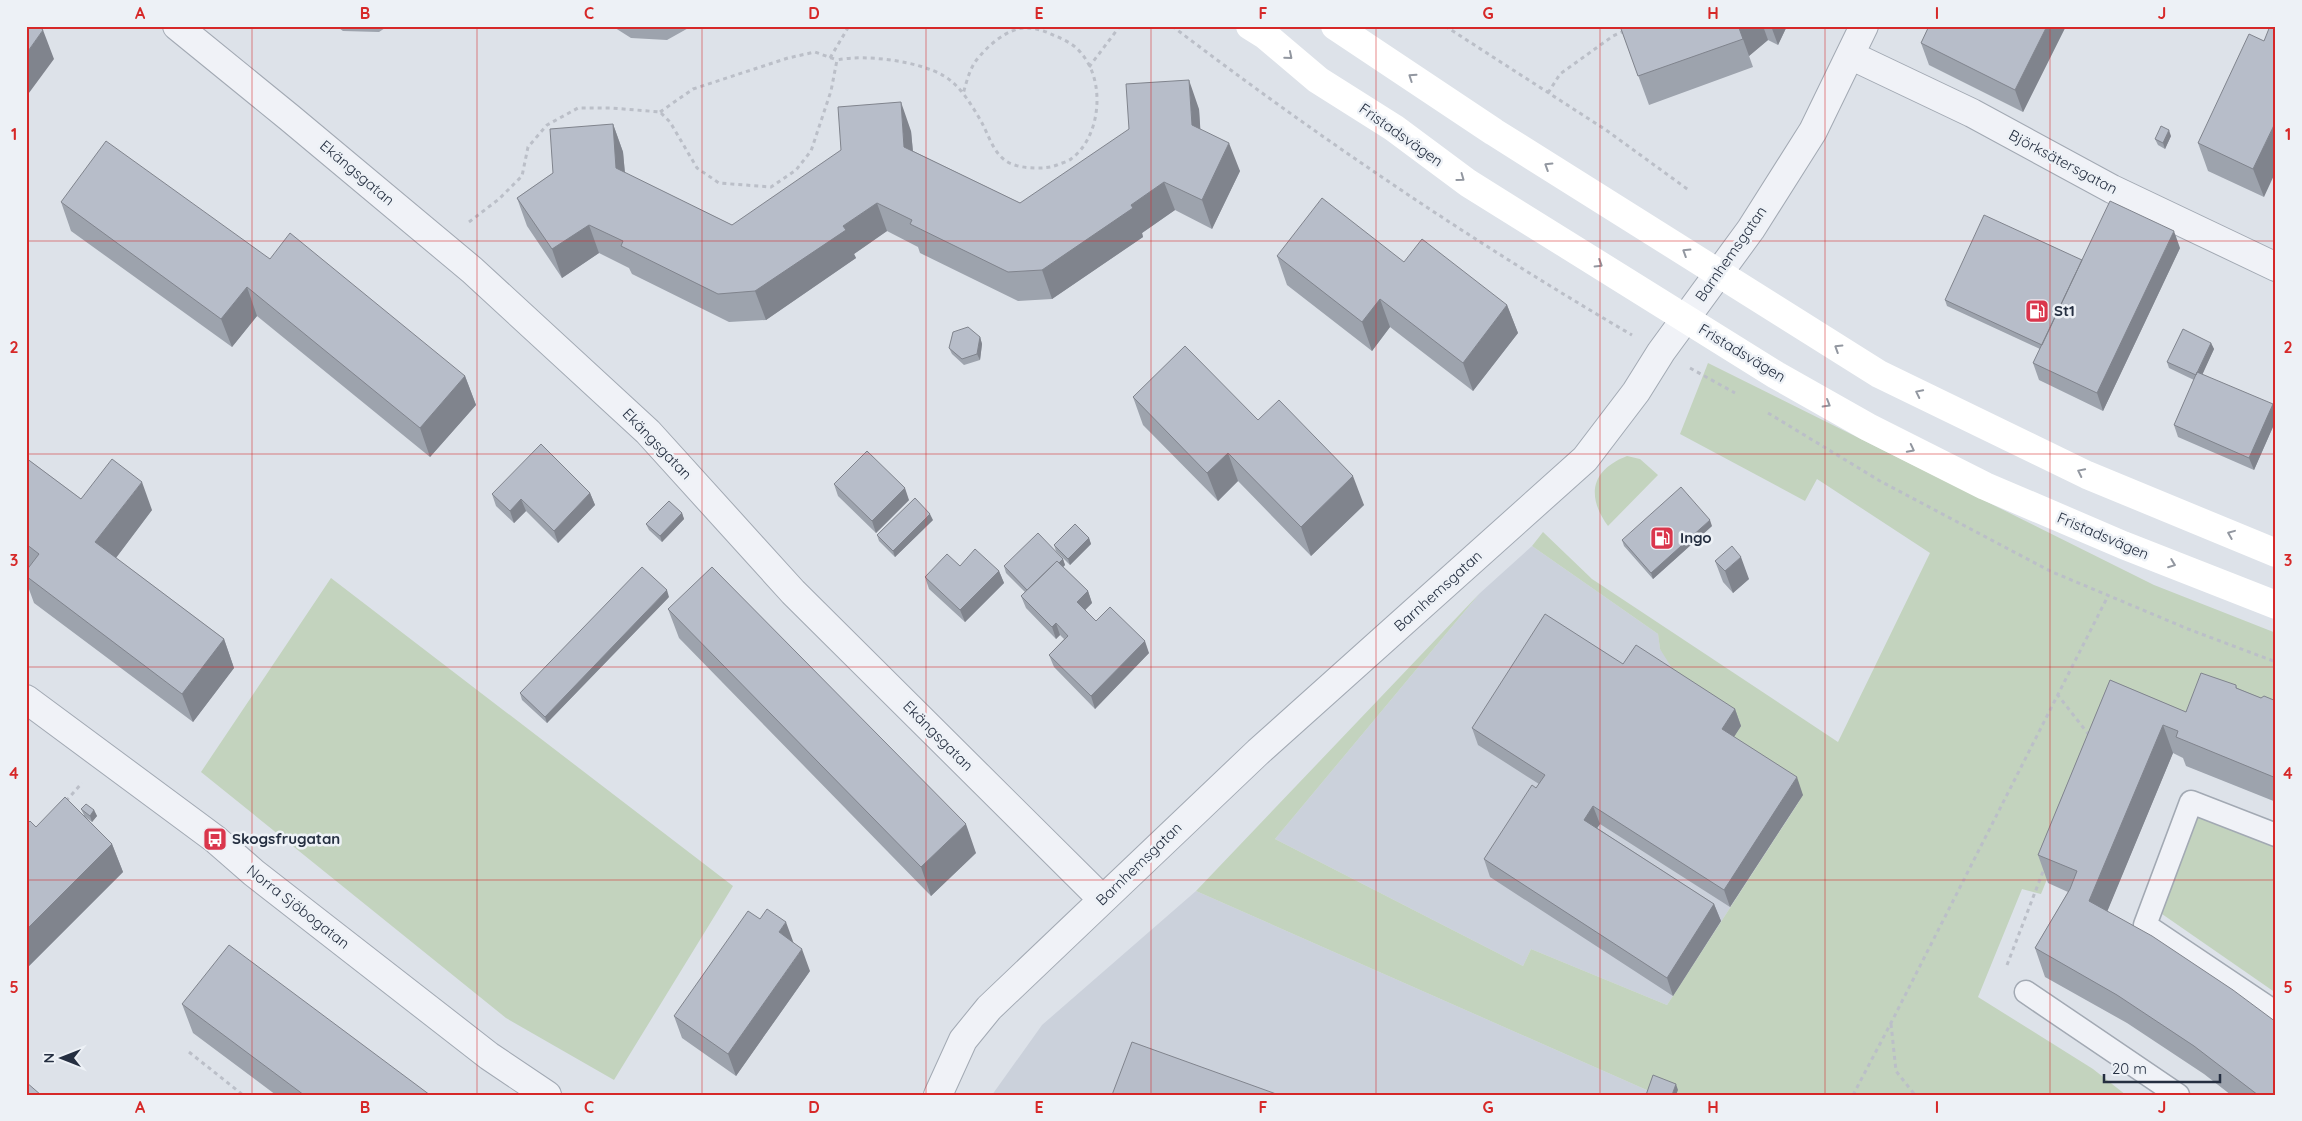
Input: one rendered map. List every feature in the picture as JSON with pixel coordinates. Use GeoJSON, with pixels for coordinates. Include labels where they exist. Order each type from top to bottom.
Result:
{"type":"FeatureCollection","features":[{"type":"Feature","properties":{"kind":"street","name":"Ekängsgatan"},"geometry":{"type":"LineString","coordinates":[[177,26],[472,270],[648,432],[793,592],[1102,899]]}},
{"type":"Feature","properties":{"kind":"street","name":"Fristadsvägen"},"geometry":{"type":"LineString","coordinates":[[1250,26],[1266,36],[1318,80],[1394,128],[1468,183],[1686,319],[1868,427],[1985,486],[2122,545],[2276,605]]}},
{"type":"Feature","properties":{"kind":"street"},"geometry":{"type":"LineString","coordinates":[[1335,26],[1494,132],[1879,374],[2087,475],[2276,553]]}},
{"type":"Feature","properties":{"kind":"street","name":"Barnhemsgatan"},"geometry":{"type":"LineString","coordinates":[[938,1095],[963,1040],[989,1008],[1258,752],[1586,459],[1636,392],[1661,352],[1751,229],[1813,131],[1864,26]]}},
{"type":"Feature","properties":{"kind":"street","name":"Björksätersgatan"},"geometry":{"type":"LineString","coordinates":[[1850,56],[1972,113],[2112,189],[2276,268]]}},
{"type":"Feature","properties":{"kind":"street","name":"Norra Sjöbogatan"},"geometry":{"type":"LineString","coordinates":[[26,699],[215,838],[254,873],[489,1056],[547,1095]]}},
{"type":"Feature","properties":{"kind":"lane"},"geometry":{"type":"LineString","coordinates":[[2276,835],[2191,802],[2145,925],[2276,1013]]}},
{"type":"Feature","properties":{"kind":"lane"},"geometry":{"type":"LineString","coordinates":[[2026,992],[2178,1095]]}},
{"type":"Feature","properties":{"kind":"path"},"geometry":{"type":"LineString","coordinates":[[830,58],[849,26]]}},
{"type":"Feature","properties":{"kind":"path"},"geometry":{"type":"LineString","coordinates":[[1089,67],[1120,26]]}},
{"type":"Feature","properties":{"kind":"path"},"geometry":{"type":"LineString","coordinates":[[1172,26],[1354,157],[1545,284],[1597,315]]}},
{"type":"Feature","properties":{"kind":"path"},"geometry":{"type":"LineString","coordinates":[[1445,26],[1606,130],[1690,191]]}},
{"type":"Feature","properties":{"kind":"path"},"geometry":{"type":"LineString","coordinates":[[441,244],[499,199],[522,176],[528,147],[547,125],[578,108],[612,108],[660,112],[694,89],[788,58],[815,52],[837,60],[851,57],[903,61],[944,76],[963,94],[982,122],[995,150],[1006,162],[1026,168],[1050,168],[1071,159],[1086,143],[1094,123],[1097,99],[1095,76],[1082,53],[1065,40],[1035,28],[1026,27],[1006,35],[986,49],[974,64],[963,94]]}},
{"type":"Feature","properties":{"kind":"path"},"geometry":{"type":"LineString","coordinates":[[1548,93],[1560,74],[1614,36],[1628,30]]}},
{"type":"Feature","properties":{"kind":"path"},"geometry":{"type":"LineString","coordinates":[[660,112],[670,122],[697,168],[719,183],[772,187],[796,170],[810,151],[831,91],[837,60]]}},
{"type":"Feature","properties":{"kind":"path"},"geometry":{"type":"LineString","coordinates":[[1853,1095],[2108,596]]}},
{"type":"Feature","properties":{"kind":"path"},"geometry":{"type":"LineString","coordinates":[[2058,694],[2093,741]]}},
{"type":"Feature","properties":{"kind":"path"},"geometry":{"type":"LineString","coordinates":[[65,802],[104,758]]}},
{"type":"Feature","properties":{"kind":"path"},"geometry":{"type":"LineString","coordinates":[[2026,992],[2006,970],[2048,860]]}},
{"type":"Feature","properties":{"kind":"path"},"geometry":{"type":"LineString","coordinates":[[1891,1023],[1896,1071],[1915,1095]]}},
{"type":"Feature","properties":{"kind":"path"},"geometry":{"type":"LineString","coordinates":[[189,1052],[244,1095]]}},
{"type":"Feature","properties":{"kind":"shaded area"},"geometry":{"type":"Polygon","coordinates":[[[1532,546],[1658,634],[1660,649],[1800,800],[1667,1005],[1531,949],[1523,966],[1275,839],[1480,593],[1532,546]]]}},
{"type":"Feature","properties":{"kind":"shaded area"},"geometry":{"type":"Polygon","coordinates":[[[1196,891],[1658,1095],[992,1095],[1042,1025],[1196,891]]]}},
{"type":"Feature","properties":{"kind":"green space"},"geometry":{"type":"Polygon","coordinates":[[[1708,363],[2154,585],[2276,633],[2276,721],[2195,735],[2119,703],[2041,894],[2022,889],[1978,997],[2093,1069],[2126,1095],[1658,1095],[1196,891],[1480,593],[1275,839],[1523,966],[1531,949],[1667,1005],[1800,800],[1723,750],[1660,649],[1658,634],[1532,546],[1543,532],[1592,579],[1838,742],[1930,553],[1817,479],[1805,501],[1680,434],[1708,363]]]}},
{"type":"Feature","properties":{"kind":"green space"},"geometry":{"type":"Polygon","coordinates":[[[1627,456],[1640,459],[1658,475],[1608,526],[1597,504],[1596,485],[1599,476],[1606,469],[1627,456]]]}},
{"type":"Feature","properties":{"kind":"green space"},"geometry":{"type":"Polygon","coordinates":[[[331,578],[733,886],[614,1080],[506,1018],[201,772],[331,578]]]}},
{"type":"Feature","properties":{"kind":"green space"},"geometry":{"type":"Polygon","coordinates":[[[2196,815],[2276,847],[2276,993],[2162,914],[2196,815]]]}},
{"type":"Feature","properties":{"kind":"building"},"geometry":{"type":"Polygon","coordinates":[[[26,26],[38,26],[43,30],[26,54],[26,26]]]}},
{"type":"Feature","properties":{"kind":"building"},"geometry":{"type":"Polygon","coordinates":[[[1620,26],[1740,26],[1743,39],[1638,76],[1620,26]]]}},
{"type":"Feature","properties":{"kind":"building"},"geometry":{"type":"Polygon","coordinates":[[[1929,26],[2047,26],[2015,90],[1921,43],[1929,26]]]}},
{"type":"Feature","properties":{"kind":"building"},"geometry":{"type":"Polygon","coordinates":[[[2270,26],[2276,26],[2276,121],[2253,169],[2198,143],[2249,34],[2264,41],[2270,26]]]}},
{"type":"Feature","properties":{"kind":"building"},"geometry":{"type":"Polygon","coordinates":[[[1189,80],[1192,125],[1229,143],[1202,200],[1164,182],[1131,205],[1133,208],[1042,270],[1008,272],[910,224],[912,220],[877,203],[843,226],[846,230],[755,291],[718,294],[621,246],[623,241],[589,225],[552,249],[517,198],[553,173],[550,129],[613,124],[616,168],[732,225],[841,150],[838,107],[901,102],[904,147],[1020,203],[1129,129],[1126,84],[1189,80]]]}},
{"type":"Feature","properties":{"kind":"building"},"geometry":{"type":"Polygon","coordinates":[[[2161,126],[2169,130],[2163,143],[2155,139],[2161,126]]]}},
{"type":"Feature","properties":{"kind":"building"},"geometry":{"type":"Polygon","coordinates":[[[106,141],[270,259],[290,233],[465,376],[420,428],[247,287],[221,319],[61,202],[106,141]]]}},
{"type":"Feature","properties":{"kind":"building"},"geometry":{"type":"Polygon","coordinates":[[[1322,198],[1404,262],[1422,239],[1507,305],[1463,363],[1380,299],[1362,322],[1277,256],[1322,198]]]}},
{"type":"Feature","properties":{"kind":"building"},"geometry":{"type":"Polygon","coordinates":[[[2110,201],[2174,231],[2097,393],[2033,363],[2110,201]]]}},
{"type":"Feature","properties":{"kind":"building"},"geometry":{"type":"Polygon","coordinates":[[[1984,215],[2082,260],[2042,345],[1945,300],[1984,215]]]}},
{"type":"Feature","properties":{"kind":"building"},"geometry":{"type":"Polygon","coordinates":[[[968,327],[980,337],[977,354],[962,359],[949,348],[953,332],[968,327]]]}},
{"type":"Feature","properties":{"kind":"building"},"geometry":{"type":"Polygon","coordinates":[[[2183,329],[2211,343],[2196,375],[2167,362],[2183,329]]]}},
{"type":"Feature","properties":{"kind":"building"},"geometry":{"type":"Polygon","coordinates":[[[1185,346],[1258,420],[1279,400],[1353,476],[1301,527],[1228,453],[1207,473],[1133,397],[1185,346]]]}},
{"type":"Feature","properties":{"kind":"building"},"geometry":{"type":"Polygon","coordinates":[[[2197,372],[2273,404],[2249,458],[2174,425],[2197,372]]]}},
{"type":"Feature","properties":{"kind":"building"},"geometry":{"type":"Polygon","coordinates":[[[541,444],[590,493],[554,531],[521,499],[510,511],[492,494],[541,444]]]}},
{"type":"Feature","properties":{"kind":"building"},"geometry":{"type":"Polygon","coordinates":[[[867,451],[905,488],[872,521],[834,484],[867,451]]]}},
{"type":"Feature","properties":{"kind":"building"},"geometry":{"type":"Polygon","coordinates":[[[26,458],[81,499],[112,459],[142,482],[95,542],[224,639],[182,694],[26,576],[26,571],[39,554],[26,544],[26,458]]]}},
{"type":"Feature","properties":{"kind":"building"},"geometry":{"type":"Polygon","coordinates":[[[1681,487],[1710,520],[1651,573],[1622,540],[1681,487]]]}},
{"type":"Feature","properties":{"kind":"building"},"geometry":{"type":"Polygon","coordinates":[[[915,498],[930,514],[893,551],[877,535],[915,498]]]}},
{"type":"Feature","properties":{"kind":"building"},"geometry":{"type":"Polygon","coordinates":[[[669,501],[682,513],[660,536],[646,524],[669,501]]]}},
{"type":"Feature","properties":{"kind":"building"},"geometry":{"type":"Polygon","coordinates":[[[1075,524],[1089,538],[1068,559],[1054,545],[1075,524]]]}},
{"type":"Feature","properties":{"kind":"building"},"geometry":{"type":"Polygon","coordinates":[[[1038,533],[1063,559],[1059,563],[1057,561],[1027,590],[1004,566],[1038,533]]]}},
{"type":"Feature","properties":{"kind":"building"},"geometry":{"type":"Polygon","coordinates":[[[1732,546],[1741,557],[1725,571],[1715,561],[1732,546]]]}},
{"type":"Feature","properties":{"kind":"building"},"geometry":{"type":"Polygon","coordinates":[[[975,549],[999,571],[960,610],[925,577],[947,554],[960,566],[975,549]]]}},
{"type":"Feature","properties":{"kind":"building"},"geometry":{"type":"Polygon","coordinates":[[[1057,561],[1088,591],[1077,602],[1096,621],[1110,607],[1145,641],[1091,696],[1049,655],[1068,636],[1056,623],[1052,627],[1021,596],[1057,561]]]}},
{"type":"Feature","properties":{"kind":"building"},"geometry":{"type":"Polygon","coordinates":[[[642,567],[667,590],[545,717],[520,693],[642,567]]]}},
{"type":"Feature","properties":{"kind":"building"},"geometry":{"type":"Polygon","coordinates":[[[712,567],[966,824],[921,867],[668,609],[712,567]]]}},
{"type":"Feature","properties":{"kind":"building"},"geometry":{"type":"Polygon","coordinates":[[[1545,614],[1623,664],[1636,645],[1735,709],[1722,729],[1797,777],[1724,890],[1593,806],[1584,820],[1714,904],[1667,978],[1484,859],[1532,785],[1536,788],[1545,775],[1472,728],[1545,614]]]}},
{"type":"Feature","properties":{"kind":"building"},"geometry":{"type":"Polygon","coordinates":[[[2201,673],[2236,685],[2236,688],[2261,698],[2264,696],[2276,701],[2276,778],[2176,737],[2178,731],[2163,725],[2089,901],[2152,936],[2233,990],[2276,1022],[2276,1095],[2258,1095],[2194,1046],[2117,995],[2035,948],[2070,889],[2077,871],[2038,855],[2110,680],[2186,712],[2201,673]]]}},
{"type":"Feature","properties":{"kind":"building"},"geometry":{"type":"Polygon","coordinates":[[[65,797],[112,844],[26,930],[26,825],[30,821],[36,827],[65,797]]]}},
{"type":"Feature","properties":{"kind":"building"},"geometry":{"type":"Polygon","coordinates":[[[86,804],[94,810],[90,816],[81,809],[86,804]]]}},
{"type":"Feature","properties":{"kind":"building"},"geometry":{"type":"Polygon","coordinates":[[[767,909],[786,922],[779,932],[802,949],[728,1054],[674,1016],[748,911],[760,919],[767,909]]]}},
{"type":"Feature","properties":{"kind":"building"},"geometry":{"type":"Polygon","coordinates":[[[229,945],[430,1095],[304,1095],[182,1004],[229,945]]]}},
{"type":"Feature","properties":{"kind":"building"},"geometry":{"type":"Polygon","coordinates":[[[1132,1042],[1279,1095],[1112,1095],[1132,1042]]]}},
{"type":"Feature","properties":{"kind":"building"},"geometry":{"type":"Polygon","coordinates":[[[1653,1075],[1676,1084],[1672,1095],[1646,1095],[1653,1075]]]}},
{"type":"Feature","properties":{"kind":"building"},"geometry":{"type":"Polygon","coordinates":[[[26,1082],[41,1095],[26,1095],[26,1082]]]}},
{"type":"Feature","properties":{"kind":"place","name":"St1"},"geometry":{"type":"Point","coordinates":[2037,311]}},
{"type":"Feature","properties":{"kind":"place","name":"Ingo"},"geometry":{"type":"Point","coordinates":[1662,538]}},
{"type":"Feature","properties":{"kind":"place","name":"Skogsfrugatan"},"geometry":{"type":"Point","coordinates":[215,839]}}]}
